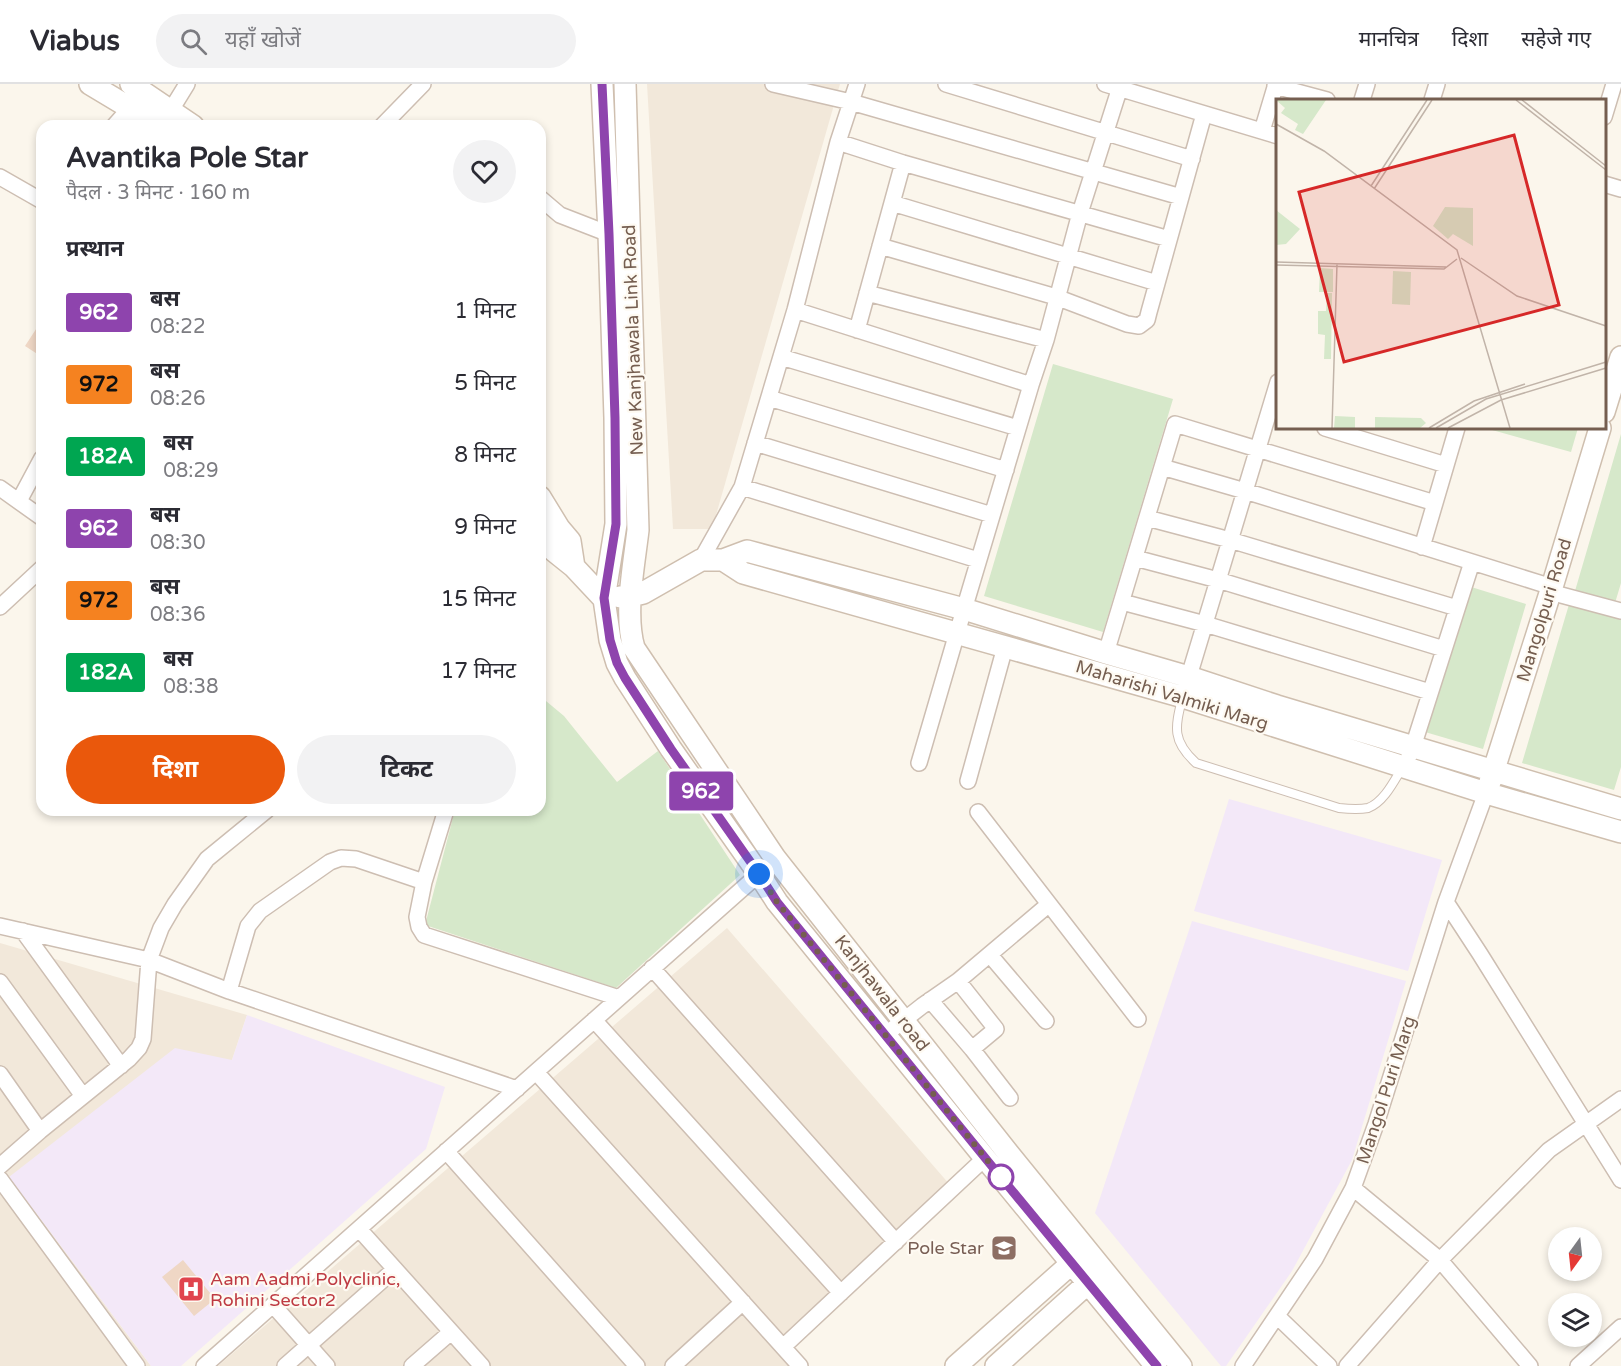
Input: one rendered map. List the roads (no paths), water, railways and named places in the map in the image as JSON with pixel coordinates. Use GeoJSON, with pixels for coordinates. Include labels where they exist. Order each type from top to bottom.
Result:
{"type":"FeatureCollection","features":[{"type":"Feature","properties":{"kind":"main road"},"geometry":{"type":"LineString","coordinates":[[90,84],[130,108],[160,120]]}},
{"type":"Feature","properties":{"kind":"main road"},"geometry":{"type":"LineString","coordinates":[[131,84],[161,120]]}},
{"type":"Feature","properties":{"kind":"main road","name":"New Kanjhawala Link Road"},"geometry":{"type":"LineString","coordinates":[[602,84],[615,418],[616,524],[604,598]]}},
{"type":"Feature","properties":{"kind":"main road","name":"New Kanjhawala Link Road"},"geometry":{"type":"LineString","coordinates":[[625,84],[638,530],[631,596]]}},
{"type":"Feature","properties":{"kind":"main road"},"geometry":{"type":"LineString","coordinates":[[1606,408],[1615,371]]}},
{"type":"Feature","properties":{"kind":"main road","name":"Mangolpuri Road"},"geometry":{"type":"LineString","coordinates":[[1486,793],[1600,429]]}},
{"type":"Feature","properties":{"kind":"main road"},"geometry":{"type":"LineString","coordinates":[[548,537],[570,541],[574,567],[604,598]]}},
{"type":"Feature","properties":{"kind":"main road","name":"Maharishi Valmiki Marg"},"geometry":{"type":"LineString","coordinates":[[604,598],[643,593],[701,560],[723,560],[747,551],[964,609],[1413,747],[1620,804]]}},
{"type":"Feature","properties":{"kind":"main road","name":"Maharishi Valmiki Marg"},"geometry":{"type":"LineString","coordinates":[[723,560],[743,573],[1183,697],[1486,793],[1621,832]]}},
{"type":"Feature","properties":{"kind":"main road","name":"Kanjhawala road"},"geometry":{"type":"LineString","coordinates":[[631,596],[630,635],[637,653],[775,858],[1008,1153],[1080,1256],[1181,1366]]}},
{"type":"Feature","properties":{"kind":"main road","name":"Kanjhawala road"},"geometry":{"type":"LineString","coordinates":[[604,598],[610,640],[617,663],[671,749],[777,902],[985,1158],[1080,1256]]}},
{"type":"Feature","properties":{"kind":"main road"},"geometry":{"type":"LineString","coordinates":[[1046,658],[1053,637]]}},
{"type":"Feature","properties":{"kind":"main road"},"geometry":{"type":"LineString","coordinates":[[956,1366],[1080,1256]]}},
{"type":"Feature","properties":{"kind":"main road"},"geometry":{"type":"LineString","coordinates":[[996,1366],[1096,1276]]}},
{"type":"Feature","properties":{"kind":"main road","name":"Kanjhawala road"},"geometry":{"type":"LineString","coordinates":[[1096,1276],[1156,1366]]}},
{"type":"Feature","properties":{"kind":"street"},"geometry":{"type":"LineString","coordinates":[[163,120],[187,84]]}},
{"type":"Feature","properties":{"kind":"street"},"geometry":{"type":"LineString","coordinates":[[388,120],[423,84]]}},
{"type":"Feature","properties":{"kind":"street"},"geometry":{"type":"LineString","coordinates":[[773,84],[851,102],[1181,196]]}},
{"type":"Feature","properties":{"kind":"street"},"geometry":{"type":"LineString","coordinates":[[701,560],[742,487],[795,310],[838,142],[857,84]]}},
{"type":"Feature","properties":{"kind":"street"},"geometry":{"type":"LineString","coordinates":[[946,84],[1192,159]]}},
{"type":"Feature","properties":{"kind":"street"},"geometry":{"type":"LineString","coordinates":[[1362,99],[1367,84]]}},
{"type":"Feature","properties":{"kind":"street"},"geometry":{"type":"LineString","coordinates":[[1432,99],[1437,84]]}},
{"type":"Feature","properties":{"kind":"street"},"geometry":{"type":"LineString","coordinates":[[1606,113],[1614,84]]}},
{"type":"Feature","properties":{"kind":"street"},"geometry":{"type":"LineString","coordinates":[[1262,131],[1276,85],[1324,99]]}},
{"type":"Feature","properties":{"kind":"street"},"geometry":{"type":"LineString","coordinates":[[919,763],[1005,470],[1046,340],[1080,213],[1106,133],[1115,86],[1276,135]]}},
{"type":"Feature","properties":{"kind":"street"},"geometry":{"type":"LineString","coordinates":[[119,120],[130,108]]}},
{"type":"Feature","properties":{"kind":"street"},"geometry":{"type":"LineString","coordinates":[[880,246],[1056,297],[1127,324],[1139,326],[1147,320],[1204,114]]}},
{"type":"Feature","properties":{"kind":"street"},"geometry":{"type":"LineString","coordinates":[[838,142],[903,163],[1169,239]]}},
{"type":"Feature","properties":{"kind":"street"},"geometry":{"type":"LineString","coordinates":[[857,330],[903,163]]}},
{"type":"Feature","properties":{"kind":"street"},"geometry":{"type":"LineString","coordinates":[[0,177],[36,198]]}},
{"type":"Feature","properties":{"kind":"street"},"geometry":{"type":"LineString","coordinates":[[1606,184],[1621,189]]}},
{"type":"Feature","properties":{"kind":"street"},"geometry":{"type":"LineString","coordinates":[[546,203],[560,215],[609,234]]}},
{"type":"Feature","properties":{"kind":"street"},"geometry":{"type":"LineString","coordinates":[[892,203],[1157,282]]}},
{"type":"Feature","properties":{"kind":"street"},"geometry":{"type":"LineString","coordinates":[[867,293],[1046,340]]}},
{"type":"Feature","properties":{"kind":"street"},"geometry":{"type":"LineString","coordinates":[[795,310],[1031,385]]}},
{"type":"Feature","properties":{"kind":"street"},"geometry":{"type":"LineString","coordinates":[[781,357],[1018,428]]}},
{"type":"Feature","properties":{"kind":"street"},"geometry":{"type":"LineString","coordinates":[[1183,697],[1257,449],[1273,411],[1276,394]]}},
{"type":"Feature","properties":{"kind":"street"},"geometry":{"type":"LineString","coordinates":[[769,398],[1005,470]]}},
{"type":"Feature","properties":{"kind":"street"},"geometry":{"type":"LineString","coordinates":[[1106,653],[1175,424],[1435,503]]}},
{"type":"Feature","properties":{"kind":"street"},"geometry":{"type":"LineString","coordinates":[[1328,429],[1446,465]]}},
{"type":"Feature","properties":{"kind":"street"},"geometry":{"type":"LineString","coordinates":[[1422,547],[1457,429]]}},
{"type":"Feature","properties":{"kind":"street"},"geometry":{"type":"LineString","coordinates":[[755,443],[992,515]]}},
{"type":"Feature","properties":{"kind":"street"},"geometry":{"type":"LineString","coordinates":[[1162,467],[1621,610]]}},
{"type":"Feature","properties":{"kind":"street"},"geometry":{"type":"LineString","coordinates":[[18,501],[36,469]]}},
{"type":"Feature","properties":{"kind":"street"},"geometry":{"type":"LineString","coordinates":[[742,487],[978,560]]}},
{"type":"Feature","properties":{"kind":"street"},"geometry":{"type":"LineString","coordinates":[[0,488],[36,514]]}},
{"type":"Feature","properties":{"kind":"street"},"geometry":{"type":"LineString","coordinates":[[1147,518],[1230,540],[1457,609]]}},
{"type":"Feature","properties":{"kind":"street"},"geometry":{"type":"LineString","coordinates":[[1135,558],[1218,580],[1444,649]]}},
{"type":"Feature","properties":{"kind":"street"},"geometry":{"type":"LineString","coordinates":[[1403,766],[1413,747],[1472,562]]}},
{"type":"Feature","properties":{"kind":"street"},"geometry":{"type":"LineString","coordinates":[[0,608],[36,574]]}},
{"type":"Feature","properties":{"kind":"street"},"geometry":{"type":"LineString","coordinates":[[1122,602],[1205,624],[1430,692]]}},
{"type":"Feature","properties":{"kind":"street"},"geometry":{"type":"LineString","coordinates":[[968,781],[1005,647]]}},
{"type":"Feature","properties":{"kind":"street","name":"Mangol Puri Marg"},"geometry":{"type":"LineString","coordinates":[[1243,1366],[1315,1259],[1353,1188],[1376,1124],[1446,902],[1486,793]]}},
{"type":"Feature","properties":{"kind":"street"},"geometry":{"type":"LineString","coordinates":[[978,812],[1138,1019]]}},
{"type":"Feature","properties":{"kind":"street"},"geometry":{"type":"LineString","coordinates":[[0,1166],[121,1066],[139,1048],[142,1039],[149,960],[161,928],[207,859],[260,816]]}},
{"type":"Feature","properties":{"kind":"street"},"geometry":{"type":"LineString","coordinates":[[444,816],[424,882],[417,917],[424,935],[619,998]]}},
{"type":"Feature","properties":{"kind":"street"},"geometry":{"type":"LineString","coordinates":[[229,991],[248,926],[253,918],[330,862],[341,858],[356,859],[424,882]]}},
{"type":"Feature","properties":{"kind":"street"},"geometry":{"type":"LineString","coordinates":[[204,1366],[759,874]]}},
{"type":"Feature","properties":{"kind":"street"},"geometry":{"type":"LineString","coordinates":[[1446,902],[1621,1179]]}},
{"type":"Feature","properties":{"kind":"street"},"geometry":{"type":"LineString","coordinates":[[885,1035],[958,981],[1048,905]]}},
{"type":"Feature","properties":{"kind":"street"},"geometry":{"type":"LineString","coordinates":[[12,929],[149,960],[229,991],[517,1089]]}},
{"type":"Feature","properties":{"kind":"street"},"geometry":{"type":"LineString","coordinates":[[0,939],[12,929]]}},
{"type":"Feature","properties":{"kind":"street"},"geometry":{"type":"LineString","coordinates":[[12,929],[121,1066]]}},
{"type":"Feature","properties":{"kind":"street"},"geometry":{"type":"LineString","coordinates":[[990,955],[1046,1021]]}},
{"type":"Feature","properties":{"kind":"street"},"geometry":{"type":"LineString","coordinates":[[652,968],[896,1242]]}},
{"type":"Feature","properties":{"kind":"street"},"geometry":{"type":"LineString","coordinates":[[958,981],[996,1029],[972,1049]]}},
{"type":"Feature","properties":{"kind":"street"},"geometry":{"type":"LineString","coordinates":[[0,982],[83,1096]]}},
{"type":"Feature","properties":{"kind":"street"},"geometry":{"type":"LineString","coordinates":[[930,1000],[1010,1098]]}},
{"type":"Feature","properties":{"kind":"street"},"geometry":{"type":"LineString","coordinates":[[594,1020],[841,1293]]}},
{"type":"Feature","properties":{"kind":"street"},"geometry":{"type":"LineString","coordinates":[[536,1072],[800,1366]]}},
{"type":"Feature","properties":{"kind":"street"},"geometry":{"type":"LineString","coordinates":[[0,1074],[40,1131]]}},
{"type":"Feature","properties":{"kind":"street"},"geometry":{"type":"LineString","coordinates":[[1347,1366],[1440,1260],[1549,1150],[1621,1099]]}},
{"type":"Feature","properties":{"kind":"street"},"geometry":{"type":"LineString","coordinates":[[446,1151],[637,1366]]}},
{"type":"Feature","properties":{"kind":"street"},"geometry":{"type":"LineString","coordinates":[[783,1347],[985,1158]]}},
{"type":"Feature","properties":{"kind":"street"},"geometry":{"type":"LineString","coordinates":[[0,1179],[137,1366]]}},
{"type":"Feature","properties":{"kind":"street"},"geometry":{"type":"LineString","coordinates":[[1353,1188],[1440,1260],[1530,1366]]}},
{"type":"Feature","properties":{"kind":"street"},"geometry":{"type":"LineString","coordinates":[[359,1229],[482,1366]]}},
{"type":"Feature","properties":{"kind":"street"},"geometry":{"type":"LineString","coordinates":[[285,1366],[395,1269]]}},
{"type":"Feature","properties":{"kind":"street"},"geometry":{"type":"LineString","coordinates":[[673,1366],[743,1302]]}},
{"type":"Feature","properties":{"kind":"street"},"geometry":{"type":"LineString","coordinates":[[273,1305],[327,1366]]}},
{"type":"Feature","properties":{"kind":"street"},"geometry":{"type":"LineString","coordinates":[[1277,1316],[1329,1366]]}},
{"type":"Feature","properties":{"kind":"street"},"geometry":{"type":"LineString","coordinates":[[1578,1366],[1621,1326]]}},
{"type":"Feature","properties":{"kind":"street"},"geometry":{"type":"LineString","coordinates":[[412,1366],[451,1332]]}},
{"type":"Feature","properties":{"kind":"lane"},"geometry":{"type":"LineString","coordinates":[[1183,697],[1178,739],[1185,752],[1197,762],[1339,808],[1370,807],[1380,800],[1403,766]]}},
{"type":"Feature","properties":{"kind":"place","name":"Pole Star"},"geometry":{"type":"Point","coordinates":[1004,1248]}},
{"type":"Feature","properties":{"kind":"place","name":"Aam Aadmi Polyclinic, Rohini Sector2"},"geometry":{"type":"Point","coordinates":[191,1289]}}]}
